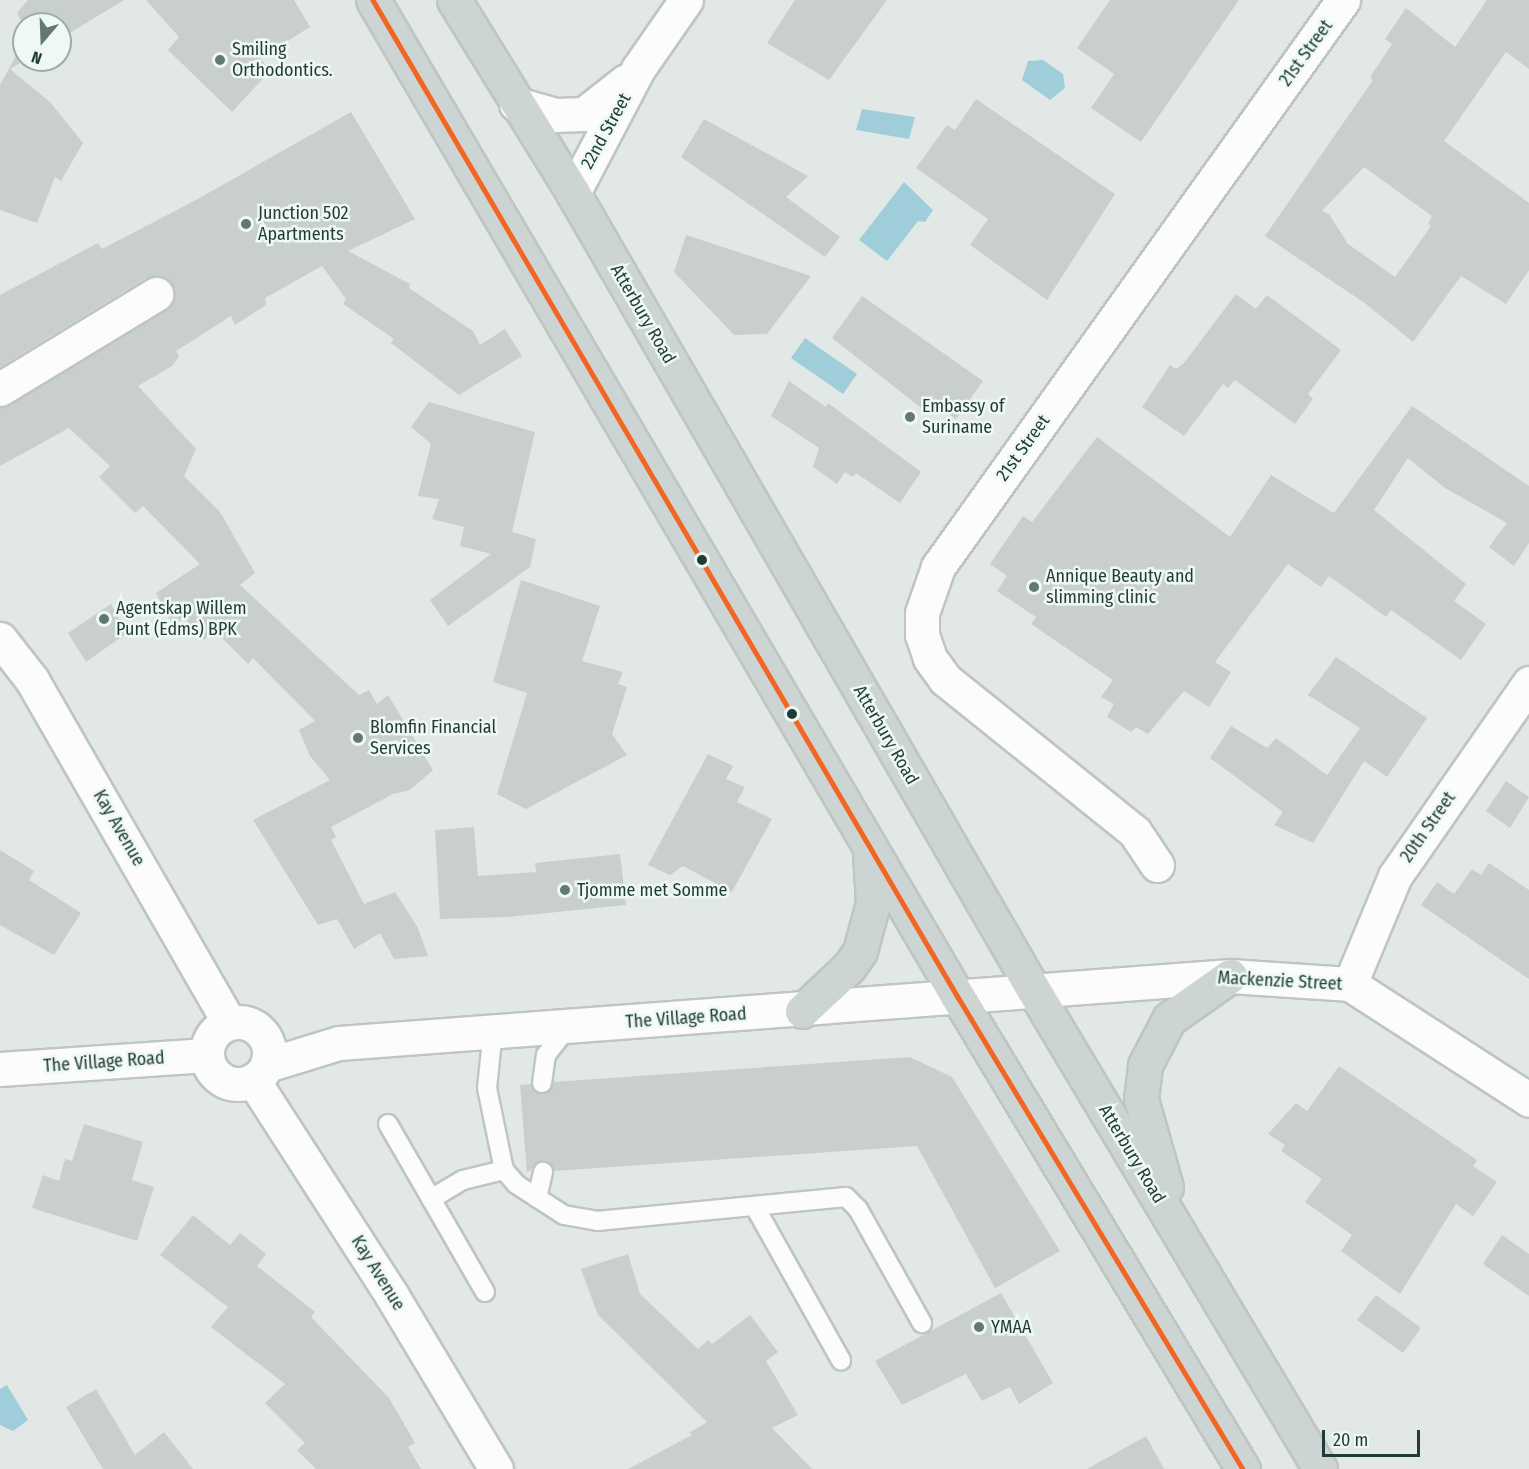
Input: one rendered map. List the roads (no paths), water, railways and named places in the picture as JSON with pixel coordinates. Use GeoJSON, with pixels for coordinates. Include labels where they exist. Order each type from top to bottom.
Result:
{"type":"FeatureCollection","features":[{"type":"Feature","properties":{"kind":"main road"},"geometry":{"type":"LineString","coordinates":[[373,0],[958,997],[1243,1469]]}},
{"type":"Feature","properties":{"kind":"main road","name":"Atterbury Road"},"geometry":{"type":"LineString","coordinates":[[454,0],[516,104],[573,193],[1033,989],[1320,1469]]}},
{"type":"Feature","properties":{"kind":"main road"},"geometry":{"type":"LineString","coordinates":[[801,1011],[849,967],[868,931],[873,891],[869,845]]}},
{"type":"Feature","properties":{"kind":"main road"},"geometry":{"type":"LineString","coordinates":[[1198,1266],[1162,1178],[1141,1099],[1145,1065],[1176,1012],[1230,976]]}},
{"type":"Feature","properties":{"kind":"street","name":"22nd Street"},"geometry":{"type":"LineString","coordinates":[[573,193],[638,69],[686,0]]}},
{"type":"Feature","properties":{"kind":"street","name":"21st Street"},"geometry":{"type":"LineString","coordinates":[[1157,865],[1135,832],[945,679],[930,658],[922,635],[922,613],[938,567],[1343,0]]}},
{"type":"Feature","properties":{"kind":"street","name":"22nd Street"},"geometry":{"type":"LineString","coordinates":[[516,104],[556,115],[584,114],[608,99],[638,69]]}},
{"type":"Feature","properties":{"kind":"street"},"geometry":{"type":"LineString","coordinates":[[0,389],[156,294]]}},
{"type":"Feature","properties":{"kind":"street","name":"Kay Avenue"},"geometry":{"type":"LineString","coordinates":[[0,639],[32,680],[244,1026]]}},
{"type":"Feature","properties":{"kind":"street","name":"20th Street"},"geometry":{"type":"LineString","coordinates":[[1350,984],[1395,876],[1529,683]]}},
{"type":"Feature","properties":{"kind":"street","name":"Mackenzie Street"},"geometry":{"type":"LineString","coordinates":[[1033,989],[1230,976],[1350,984],[1529,1100]]}},
{"type":"Feature","properties":{"kind":"street","name":"The Village Road"},"geometry":{"type":"LineString","coordinates":[[339,1043],[801,1011],[1033,989]]}},
{"type":"Feature","properties":{"kind":"street"},"geometry":{"type":"LineString","coordinates":[[244,1026],[268,1046],[260,1073]]}},
{"type":"Feature","properties":{"kind":"street"},"geometry":{"type":"LineString","coordinates":[[244,1026],[339,1043],[260,1073],[223,1080],[207,1055],[212,1035],[244,1026]]}},
{"type":"Feature","properties":{"kind":"street","name":"The Village Road"},"geometry":{"type":"LineString","coordinates":[[0,1069],[207,1055]]}},
{"type":"Feature","properties":{"kind":"street","name":"Kay Avenue"},"geometry":{"type":"LineString","coordinates":[[260,1073],[496,1469]]}},
{"type":"Feature","properties":{"kind":"lane"},"geometry":{"type":"LineString","coordinates":[[542,1083],[546,1055],[570,1026]]}},
{"type":"Feature","properties":{"kind":"lane"},"geometry":{"type":"LineString","coordinates":[[493,1031],[488,1088],[504,1170],[537,1198],[564,1215],[597,1221],[837,1197],[853,1201],[922,1323]]}},
{"type":"Feature","properties":{"kind":"lane"},"geometry":{"type":"LineString","coordinates":[[388,1124],[485,1292]]}},
{"type":"Feature","properties":{"kind":"lane"},"geometry":{"type":"LineString","coordinates":[[431,1200],[463,1180],[504,1170]]}},
{"type":"Feature","properties":{"kind":"lane"},"geometry":{"type":"LineString","coordinates":[[537,1198],[543,1172]]}},
{"type":"Feature","properties":{"kind":"lane"},"geometry":{"type":"LineString","coordinates":[[755,1207],[841,1360]]}},
{"type":"Feature","properties":{"kind":"water"},"geometry":{"type":"Polygon","coordinates":[[[1043,60],[1063,74],[1065,88],[1050,100],[1022,80],[1028,61],[1043,60]]]}},
{"type":"Feature","properties":{"kind":"water"},"geometry":{"type":"Polygon","coordinates":[[[862,109],[915,117],[909,139],[856,130],[862,109]]]}},
{"type":"Feature","properties":{"kind":"water"},"geometry":{"type":"Polygon","coordinates":[[[904,182],[933,210],[925,222],[918,221],[887,261],[859,240],[904,182]]]}},
{"type":"Feature","properties":{"kind":"water"},"geometry":{"type":"Polygon","coordinates":[[[805,338],[857,374],[843,394],[791,358],[805,338]]]}},
{"type":"Feature","properties":{"kind":"water"},"geometry":{"type":"Polygon","coordinates":[[[7,1385],[28,1420],[13,1431],[0,1425],[0,1389],[7,1385]]]}},
{"type":"Feature","properties":{"kind":"place","name":"Smiling Orthodontics."},"geometry":{"type":"Point","coordinates":[220,60]}},
{"type":"Feature","properties":{"kind":"place","name":"Junction 502 Apartments"},"geometry":{"type":"Point","coordinates":[246,224]}},
{"type":"Feature","properties":{"kind":"place","name":"Embassy of Suriname"},"geometry":{"type":"Point","coordinates":[910,417]}},
{"type":"Feature","properties":{"kind":"place","name":"Annique Beauty and slimming clinic"},"geometry":{"type":"Point","coordinates":[1034,587]}},
{"type":"Feature","properties":{"kind":"place","name":"Agentskap Willem Punt (Edms) BPK"},"geometry":{"type":"Point","coordinates":[104,619]}},
{"type":"Feature","properties":{"kind":"place","name":"Blomfin Financial Services"},"geometry":{"type":"Point","coordinates":[358,738]}},
{"type":"Feature","properties":{"kind":"place","name":"Tjomme met Somme"},"geometry":{"type":"Point","coordinates":[565,890]}},
{"type":"Feature","properties":{"kind":"place","name":"YMAA"},"geometry":{"type":"Point","coordinates":[979,1327]}}]}
